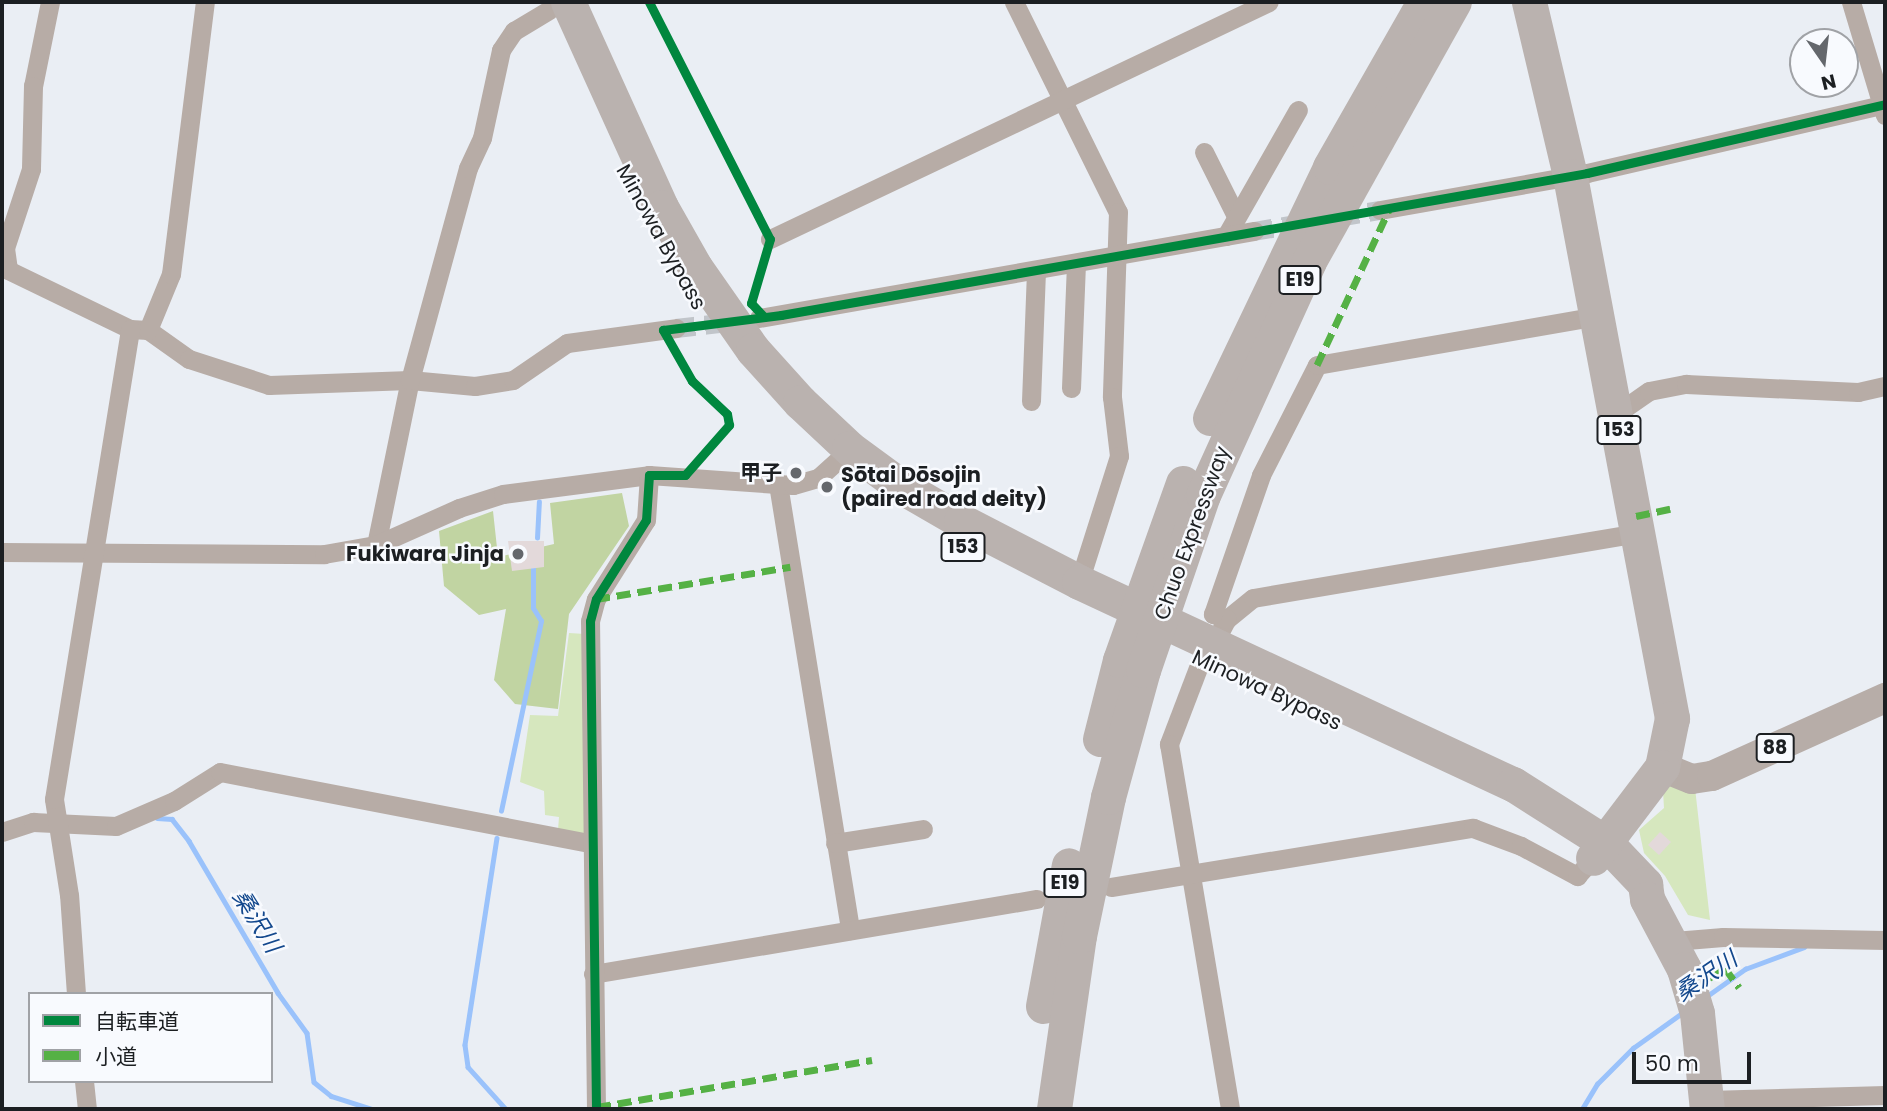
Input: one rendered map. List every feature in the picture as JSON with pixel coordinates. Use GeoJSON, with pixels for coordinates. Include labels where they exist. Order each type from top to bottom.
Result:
{"type":"FeatureCollection","features":[{"type":"Feature","properties":{"kind":"highway","name":"Chuo Expressway"},"geometry":{"type":"LineString","coordinates":[[1030,1109],[1054,932],[1132,665],[1232,364],[1367,97],[1424,2]]}},
{"type":"Feature","properties":{"kind":"highway","name":"Chuo Expressway"},"geometry":{"type":"LineString","coordinates":[[1165,565],[1308,261],[1454,2]]}},
{"type":"Feature","properties":{"kind":"highway","name":"153"},"geometry":{"type":"LineString","coordinates":[[1529,2],[1570,176],[1671,698],[1672,734],[1662,767],[1600,850],[1645,884],[1647,899],[1674,942],[1695,1003],[1707,1104]]}},
{"type":"Feature","properties":{"kind":"highway","name":"Minowa Bypass"},"geometry":{"type":"LineString","coordinates":[[554,4],[681,283],[733,359],[786,418],[872,491],[967,550],[1214,640]]}},
{"type":"Feature","properties":{"kind":"highway","name":"Minowa Bypass"},"geometry":{"type":"LineString","coordinates":[[554,4],[695,267],[753,349],[849,448],[902,487],[1079,582],[1214,640],[1513,784],[1600,850]]}},
{"type":"Feature","properties":{"kind":"highway","name":"Chuo Expressway"},"geometry":{"type":"LineString","coordinates":[[1054,1109],[1079,936],[1132,665]]}},
{"type":"Feature","properties":{"kind":"main road","name":"88"},"geometry":{"type":"LineString","coordinates":[[1662,767],[1692,779],[1712,776],[1885,698]]}},
{"type":"Feature","properties":{"kind":"street"},"geometry":{"type":"LineString","coordinates":[[50,2],[33,86],[31,169],[3,246],[8,270],[139,330],[189,359],[269,385],[410,380],[475,386],[513,380],[567,343],[676,328]]}},
{"type":"Feature","properties":{"kind":"street"},"geometry":{"type":"LineString","coordinates":[[76,992],[69,895],[55,823],[54,799],[93,554],[139,330],[171,274],[205,2]]}},
{"type":"Feature","properties":{"kind":"street"},"geometry":{"type":"LineString","coordinates":[[1014,2],[1118,212],[1112,397],[1119,456],[1079,582]]}},
{"type":"Feature","properties":{"kind":"street"},"geometry":{"type":"LineString","coordinates":[[770,239],[1269,2]]}},
{"type":"Feature","properties":{"kind":"street"},"geometry":{"type":"LineString","coordinates":[[1380,210],[1570,176],[1884,108],[1850,2]]}},
{"type":"Feature","properties":{"kind":"street"},"geometry":{"type":"LineString","coordinates":[[376,545],[410,380],[468,168],[482,138],[501,50],[514,31],[554,4]]}},
{"type":"Feature","properties":{"kind":"street"},"geometry":{"type":"LineString","coordinates":[[1226,236],[1235,214],[1298,110]]}},
{"type":"Feature","properties":{"kind":"street"},"geometry":{"type":"LineString","coordinates":[[1204,152],[1235,214]]}},
{"type":"Feature","properties":{"kind":"street"},"geometry":{"type":"LineString","coordinates":[[759,318],[1254,231]]}},
{"type":"Feature","properties":{"kind":"street"},"geometry":{"type":"LineString","coordinates":[[1071,388],[1076,264]]}},
{"type":"Feature","properties":{"kind":"street"},"geometry":{"type":"LineString","coordinates":[[1031,401],[1036,271]]}},
{"type":"Feature","properties":{"kind":"street"},"geometry":{"type":"LineString","coordinates":[[1214,640],[1213,614],[1261,475],[1317,365],[1597,316]]}},
{"type":"Feature","properties":{"kind":"street"},"geometry":{"type":"LineString","coordinates":[[1616,414],[1649,391],[1686,384],[1858,392],[1885,386]]}},
{"type":"Feature","properties":{"kind":"street"},"geometry":{"type":"LineString","coordinates":[[2,552],[324,554],[376,545],[503,494],[649,475],[778,484],[818,478],[837,461]]}},
{"type":"Feature","properties":{"kind":"street"},"geometry":{"type":"LineString","coordinates":[[596,1109],[590,843],[590,621],[596,599],[646,520],[649,475]]}},
{"type":"Feature","properties":{"kind":"street"},"geometry":{"type":"LineString","coordinates":[[778,484],[850,930]]}},
{"type":"Feature","properties":{"kind":"street"},"geometry":{"type":"LineString","coordinates":[[1230,1109],[1170,744],[1214,640],[1252,598],[1639,533]]}},
{"type":"Feature","properties":{"kind":"street"},"geometry":{"type":"LineString","coordinates":[[2,832],[33,822],[116,827],[174,801],[220,772],[590,843]]}},
{"type":"Feature","properties":{"kind":"street"},"geometry":{"type":"LineString","coordinates":[[1111,887],[1473,828],[1521,846],[1577,876],[1600,850]]}},
{"type":"Feature","properties":{"kind":"street"},"geometry":{"type":"LineString","coordinates":[[835,843],[923,829]]}},
{"type":"Feature","properties":{"kind":"street"},"geometry":{"type":"LineString","coordinates":[[593,974],[1037,900]]}},
{"type":"Feature","properties":{"kind":"street"},"geometry":{"type":"LineString","coordinates":[[1674,942],[1723,937],[1885,940]]}},
{"type":"Feature","properties":{"kind":"street"},"geometry":{"type":"LineString","coordinates":[[84,1083],[86,1109]]}},
{"type":"Feature","properties":{"kind":"street"},"geometry":{"type":"LineString","coordinates":[[1707,1104],[1885,1095]]}},
{"type":"Feature","properties":{"kind":"green space"},"geometry":{"type":"Polygon","coordinates":[[[622,493],[629,526],[569,614],[558,709],[515,704],[494,680],[506,609],[479,615],[444,586],[439,531],[493,511],[498,557],[554,544],[550,503],[622,493]]]}},
{"type":"Feature","properties":{"kind":"green space"},"geometry":{"type":"Polygon","coordinates":[[[569,633],[585,634],[586,836],[558,830],[559,817],[545,815],[544,791],[520,782],[530,715],[558,716],[569,633]]]}},
{"type":"Feature","properties":{"kind":"green space"},"geometry":{"type":"Polygon","coordinates":[[[1671,784],[1695,788],[1710,920],[1688,915],[1665,876],[1644,853],[1639,830],[1664,808],[1663,791],[1671,784]]]}},
{"type":"Feature","properties":{"kind":"building"},"geometry":{"type":"Polygon","coordinates":[[[508,541],[544,541],[544,567],[512,571],[508,541]]]}},
{"type":"Feature","properties":{"kind":"building"},"geometry":{"type":"Polygon","coordinates":[[[1660,832],[1671,842],[1659,855],[1648,845],[1660,832]]]}},
{"type":"Feature","properties":{"kind":"waterway"},"geometry":{"type":"LineString","coordinates":[[537,538],[539,502]]}},
{"type":"Feature","properties":{"kind":"waterway"},"geometry":{"type":"LineString","coordinates":[[501,811],[541,621],[533,608],[533,563]]}},
{"type":"Feature","properties":{"kind":"waterway","name":"桑沢川"},"geometry":{"type":"LineString","coordinates":[[157,818],[172,819],[189,841],[278,993],[307,1033],[314,1082],[331,1096],[372,1109]]}},
{"type":"Feature","properties":{"kind":"waterway"},"geometry":{"type":"LineString","coordinates":[[497,838],[465,1045],[468,1067],[506,1109]]}},
{"type":"Feature","properties":{"kind":"waterway","name":"桑沢川"},"geometry":{"type":"LineString","coordinates":[[1707,996],[1745,969],[1804,947]]}},
{"type":"Feature","properties":{"kind":"waterway","name":"桑沢川"},"geometry":{"type":"LineString","coordinates":[[1582,1109],[1597,1084],[1633,1048],[1682,1013]]}},
{"type":"Feature","properties":{"kind":"tunnel"},"geometry":{"type":"LineString","coordinates":[[1254,231],[1380,210]]}},
{"type":"Feature","properties":{"kind":"tunnel"},"geometry":{"type":"LineString","coordinates":[[676,328],[737,321]]}},
{"type":"Feature","properties":{"kind":"marked path"},"geometry":{"type":"LineString","coordinates":[[1317,365],[1390,208]]}},
{"type":"Feature","properties":{"kind":"marked path"},"geometry":{"type":"LineString","coordinates":[[1636,516],[1670,509]]}},
{"type":"Feature","properties":{"kind":"marked path"},"geometry":{"type":"LineString","coordinates":[[596,599],[790,567]]}},
{"type":"Feature","properties":{"kind":"marked path"},"geometry":{"type":"LineString","coordinates":[[1709,978],[1725,968],[1739,987]]}},
{"type":"Feature","properties":{"kind":"marked path"},"geometry":{"type":"LineString","coordinates":[[597,1107],[872,1060]]}},
{"type":"Feature","properties":{"kind":"cycle path"},"geometry":{"type":"LineString","coordinates":[[649,2],[770,239],[751,303],[764,317]]}},
{"type":"Feature","properties":{"kind":"cycle path"},"geometry":{"type":"LineString","coordinates":[[596,1109],[590,621],[596,599],[646,520],[649,475],[685,475],[729,425],[727,414],[692,381],[663,330],[781,315],[1587,173],[1885,104]]}},
{"type":"Feature","properties":{"kind":"place","name":"甲子"},"geometry":{"type":"Point","coordinates":[796,473]}},
{"type":"Feature","properties":{"kind":"place","name":"Sōtai Dōsojin (paired road deity)"},"geometry":{"type":"Point","coordinates":[827,487]}},
{"type":"Feature","properties":{"kind":"place","name":"Fukiwara Jinja"},"geometry":{"type":"Point","coordinates":[518,554]}}]}
